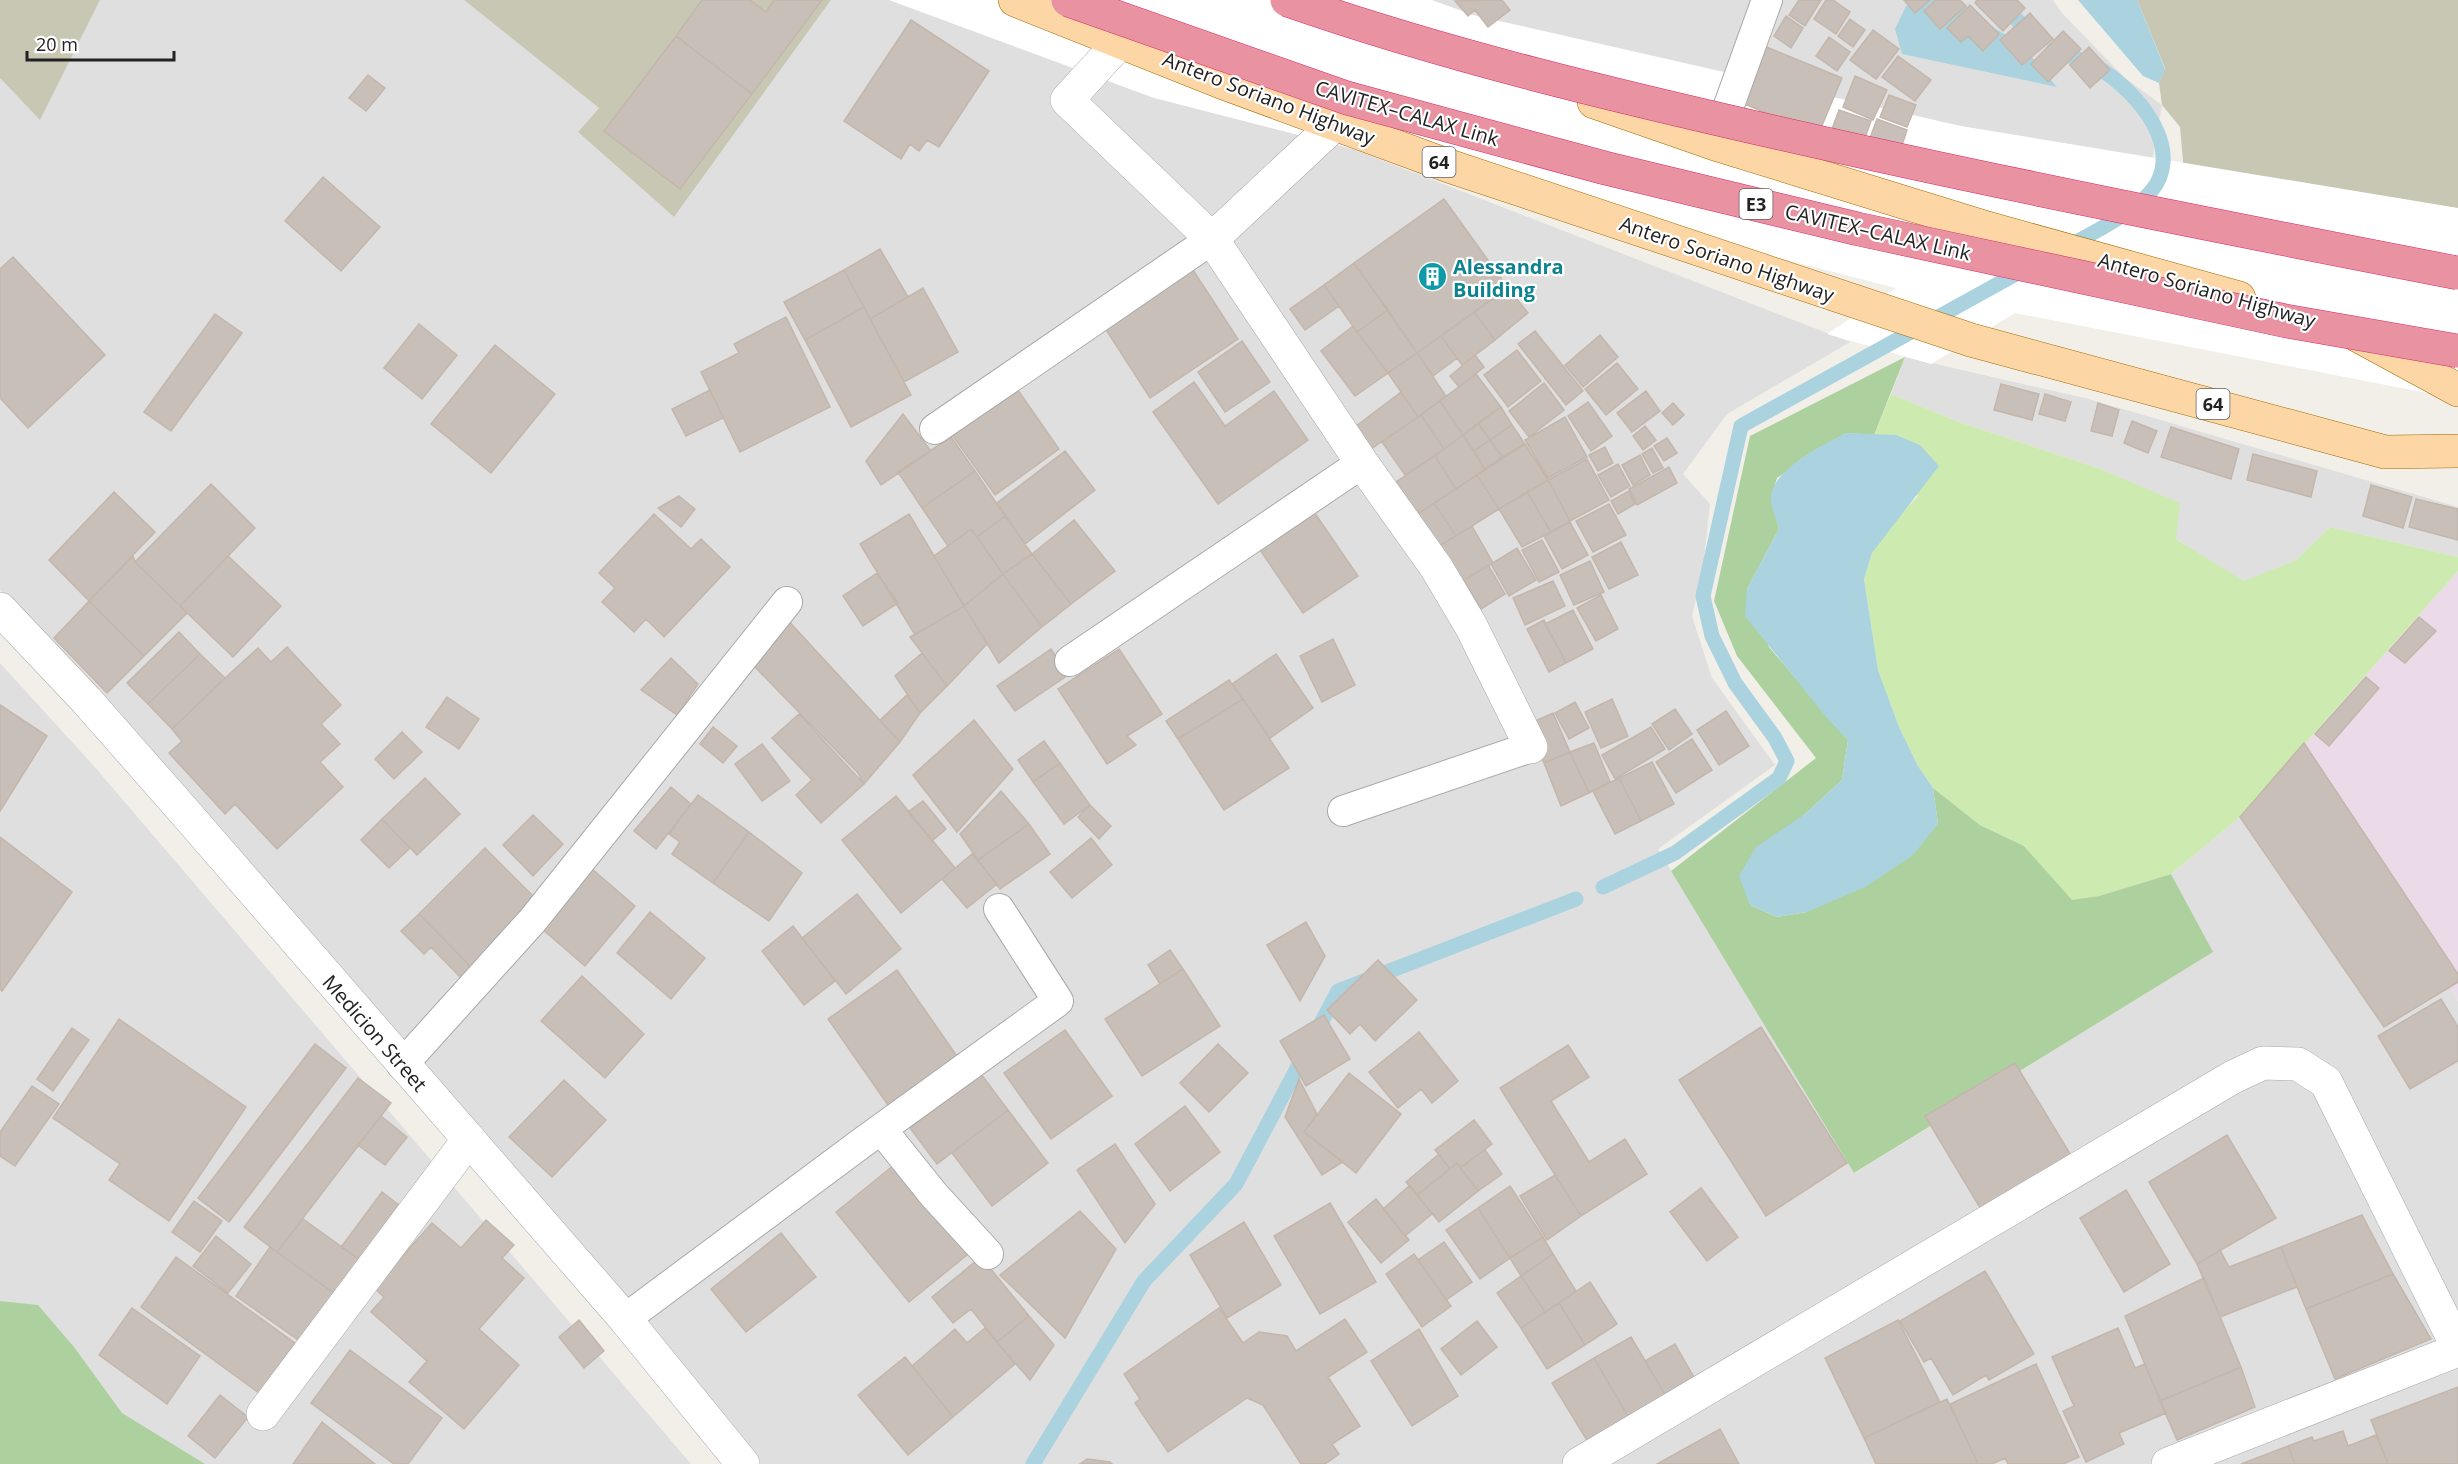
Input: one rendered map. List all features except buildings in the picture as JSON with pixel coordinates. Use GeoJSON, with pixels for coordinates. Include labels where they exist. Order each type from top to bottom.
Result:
{"type":"FeatureCollection","features":[{"type":"Feature","properties":{"kind":"highway","name":"CAVITEX–CALAX Link"},"geometry":{"type":"LineString","coordinates":[[1068,0],[1347,98],[1605,168],[1858,228],[2286,321],[2458,351]]}},
{"type":"Feature","properties":{"kind":"highway"},"geometry":{"type":"LineString","coordinates":[[1287,0],[1368,28],[1653,105],[1988,181],[2458,273]]}},
{"type":"Feature","properties":{"kind":"main road","name":"Antero Soriano Highway"},"geometry":{"type":"LineString","coordinates":[[1015,0],[1335,124],[1449,165],[1971,340],[2385,452],[2458,451]]}},
{"type":"Feature","properties":{"kind":"main road","name":"Antero Soriano Highway"},"geometry":{"type":"LineString","coordinates":[[1298,0],[1716,144],[1987,228],[2292,313],[2357,335],[2458,390]]}},
{"type":"Feature","properties":{"kind":"street"},"geometry":{"type":"LineString","coordinates":[[1120,42],[1066,100],[1212,239],[1362,463],[1442,576],[1471,626],[1531,747]]}},
{"type":"Feature","properties":{"kind":"street"},"geometry":{"type":"LineString","coordinates":[[1212,239],[1335,124]]}},
{"type":"Feature","properties":{"kind":"street","name":"Medicion Street"},"geometry":{"type":"LineString","coordinates":[[0,609],[108,726],[626,1319],[743,1464]]}},
{"type":"Feature","properties":{"kind":"street"},"geometry":{"type":"LineString","coordinates":[[1579,1464],[2233,1077],[2263,1063],[2298,1064],[2326,1082],[2458,1349],[2168,1464]]}},
{"type":"Feature","properties":{"kind":"street"},"geometry":{"type":"LineString","coordinates":[[263,1414],[469,1139]]}},
{"type":"Feature","properties":{"kind":"lane"},"geometry":{"type":"LineString","coordinates":[[1716,144],[1767,0]]}},
{"type":"Feature","properties":{"kind":"lane"},"geometry":{"type":"LineString","coordinates":[[935,429],[1212,239]]}},
{"type":"Feature","properties":{"kind":"lane"},"geometry":{"type":"LineString","coordinates":[[1070,661],[1362,463]]}},
{"type":"Feature","properties":{"kind":"lane"},"geometry":{"type":"LineString","coordinates":[[402,1065],[533,920],[787,602]]}},
{"type":"Feature","properties":{"kind":"lane"},"geometry":{"type":"LineString","coordinates":[[1343,811],[1531,747]]}},
{"type":"Feature","properties":{"kind":"lane"},"geometry":{"type":"LineString","coordinates":[[626,1319],[881,1129],[1058,1002],[999,909]]}},
{"type":"Feature","properties":{"kind":"lane"},"geometry":{"type":"LineString","coordinates":[[881,1129],[934,1195],[988,1254]]}},
{"type":"Feature","properties":{"kind":"shaded area"},"geometry":{"type":"Polygon","coordinates":[[[0,0],[100,0],[40,120],[0,78],[0,0]]]}},
{"type":"Feature","properties":{"kind":"shaded area"},"geometry":{"type":"Polygon","coordinates":[[[100,0],[464,0],[599,108],[578,132],[674,217],[831,0],[969,0],[1850,342],[1727,414],[1683,474],[1710,504],[1703,569],[1692,616],[1712,678],[1775,765],[1658,849],[1855,1173],[2212,952],[2171,874],[2240,817],[2384,1027],[2450,987],[2458,1001],[2458,1464],[750,1464],[147,752],[0,590],[0,78],[40,119],[100,0]]]}},
{"type":"Feature","properties":{"kind":"shaded area"},"geometry":{"type":"Polygon","coordinates":[[[464,0],[831,0],[674,217],[578,132],[599,108],[464,0]]]}},
{"type":"Feature","properties":{"kind":"shaded area"},"geometry":{"type":"Polygon","coordinates":[[[1378,0],[2053,0],[2062,13],[2125,78],[2162,105],[2138,238],[1378,0]]]}},
{"type":"Feature","properties":{"kind":"shaded area"},"geometry":{"type":"Polygon","coordinates":[[[2137,0],[2458,0],[2458,332],[2179,190],[2183,161],[2180,127],[2162,105],[2159,83],[2165,68],[2137,0]]]}},
{"type":"Feature","properties":{"kind":"shaded area"},"geometry":{"type":"Polygon","coordinates":[[[1905,357],[2085,398],[2458,507],[2458,557],[2330,527],[2296,560],[2244,582],[2176,539],[2098,468],[1959,422],[1891,394],[1905,357]]]}},
{"type":"Feature","properties":{"kind":"shaded area"},"geometry":{"type":"Polygon","coordinates":[[[2458,571],[2458,1001],[2450,987],[2384,1027],[2240,817],[2458,571]]]}},
{"type":"Feature","properties":{"kind":"shaded area"},"geometry":{"type":"Polygon","coordinates":[[[0,663],[93,765],[691,1464],[0,1464],[0,663]]]}},
{"type":"Feature","properties":{"kind":"green space"},"geometry":{"type":"Polygon","coordinates":[[[1905,357],[1874,435],[1846,433],[1777,478],[1771,498],[1779,529],[1747,589],[1769,647],[1848,740],[1842,780],[1804,815],[1750,905],[1777,917],[1807,912],[1938,824],[1933,788],[1980,825],[2024,846],[2072,900],[2099,896],[2171,874],[2213,952],[1854,1173],[1671,871],[1816,758],[1737,656],[1714,601],[1750,436],[1905,357]]]}},
{"type":"Feature","properties":{"kind":"green space"},"geometry":{"type":"Polygon","coordinates":[[[1891,394],[1959,422],[2098,468],[2180,503],[2176,539],[2244,581],[2296,560],[2330,527],[2458,557],[2458,571],[2240,817],[2171,874],[2099,896],[2072,901],[2024,846],[1980,825],[1933,788],[1918,766],[1899,727],[1878,670],[1864,579],[1872,553],[1889,527],[1918,496],[1896,435],[1874,435],[1891,394]]]}},
{"type":"Feature","properties":{"kind":"green space"},"geometry":{"type":"Polygon","coordinates":[[[0,1301],[38,1305],[74,1347],[122,1413],[205,1464],[0,1464],[0,1301]]]}},
{"type":"Feature","properties":{"kind":"water"},"geometry":{"type":"Polygon","coordinates":[[[1916,0],[1958,0],[1988,24],[2022,45],[2057,87],[1902,54],[1895,29],[1906,6],[1916,0]]]}},
{"type":"Feature","properties":{"kind":"water"},"geometry":{"type":"Polygon","coordinates":[[[2078,0],[2137,0],[2165,69],[2159,83],[2143,76],[2078,0]]]}},
{"type":"Feature","properties":{"kind":"water"},"geometry":{"type":"Polygon","coordinates":[[[1846,433],[1896,435],[1920,445],[1939,466],[1872,553],[1864,579],[1878,670],[1899,727],[1918,766],[1933,788],[1938,824],[1913,855],[1865,887],[1807,912],[1777,917],[1750,905],[1739,876],[1756,847],[1804,815],[1842,780],[1848,740],[1827,718],[1745,616],[1747,589],[1779,529],[1771,497],[1780,477],[1801,459],[1846,433]]]}},
{"type":"Feature","properties":{"kind":"pier"},"geometry":{"type":"Polygon","coordinates":[[[889,0],[1432,0],[1473,15],[1961,126],[2458,208],[2458,399],[2015,313],[1931,364],[1827,334],[1896,288],[1154,98],[889,0]]]}},
{"type":"Feature","properties":{"kind":"waterway"},"geometry":{"type":"LineString","coordinates":[[2000,0],[2018,21],[2035,35]]}},
{"type":"Feature","properties":{"kind":"waterway"},"geometry":{"type":"LineString","coordinates":[[2054,49],[2097,67],[2124,87],[2148,114],[2162,146],[2163,163],[2159,179],[2143,200],[2105,227],[2067,247]]}},
{"type":"Feature","properties":{"kind":"waterway"},"geometry":{"type":"LineString","coordinates":[[1603,887],[1675,853],[1779,778],[1787,761],[1775,738],[1735,683],[1712,636],[1703,596],[1741,426],[2025,269]]}},
{"type":"Feature","properties":{"kind":"waterway"},"geometry":{"type":"LineString","coordinates":[[1033,1464],[1144,1281],[1236,1184],[1338,991],[1576,899]]}},
{"type":"Feature","properties":{"kind":"place","name":"Alessandra Building"},"geometry":{"type":"Point","coordinates":[1432,277]}}]}
